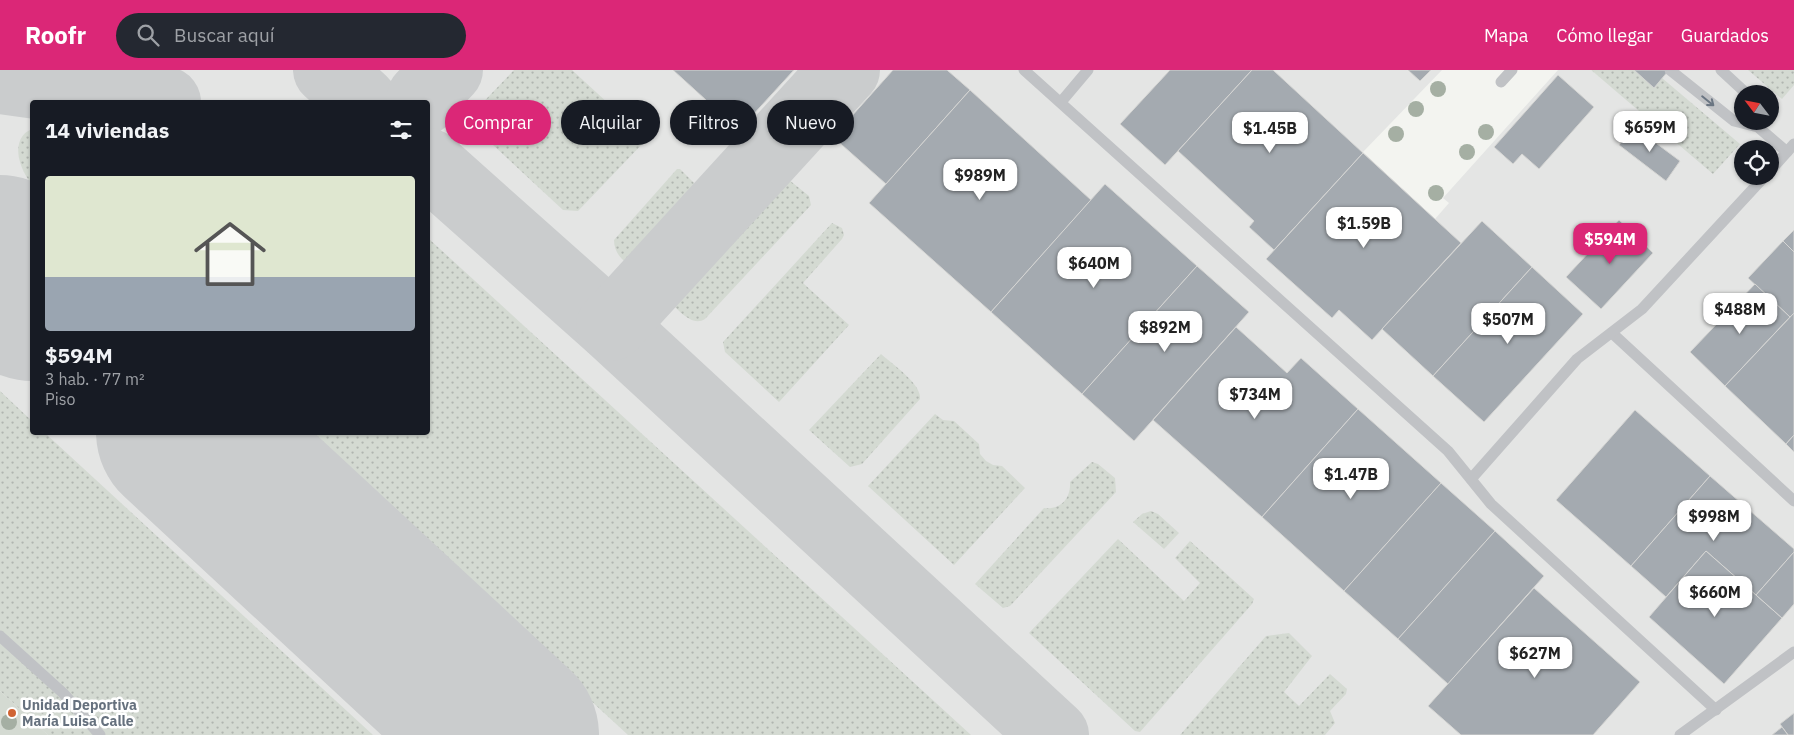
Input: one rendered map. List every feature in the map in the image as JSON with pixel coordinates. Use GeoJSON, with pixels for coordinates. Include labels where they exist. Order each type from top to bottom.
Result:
{"type":"FeatureCollection","features":[{"type":"Feature","properties":{"kind":"lane"},"geometry":{"type":"LineString","coordinates":[[1024,70],[1448,451],[1491,504],[1716,710]]}},
{"type":"Feature","properties":{"kind":"lane"},"geometry":{"type":"LineString","coordinates":[[1061,102],[1088,70]]}},
{"type":"Feature","properties":{"kind":"lane"},"geometry":{"type":"LineString","coordinates":[[1501,82],[1512,70]]}},
{"type":"Feature","properties":{"kind":"lane"},"geometry":{"type":"LineString","coordinates":[[1670,70],[1734,121]]}},
{"type":"Feature","properties":{"kind":"lane"},"geometry":{"type":"LineString","coordinates":[[1721,70],[1737,85]]}},
{"type":"Feature","properties":{"kind":"lane"},"geometry":{"type":"LineString","coordinates":[[1766,130],[1790,148],[1779,161]]}},
{"type":"Feature","properties":{"kind":"lane"},"geometry":{"type":"LineString","coordinates":[[1471,479],[1577,359],[1642,309],[1757,185]]}},
{"type":"Feature","properties":{"kind":"lane"},"geometry":{"type":"LineString","coordinates":[[1612,333],[1794,501]]}},
{"type":"Feature","properties":{"kind":"lane"},"geometry":{"type":"LineString","coordinates":[[0,636],[63,693],[100,735]]}},
{"type":"Feature","properties":{"kind":"lane"},"geometry":{"type":"LineString","coordinates":[[1680,735],[1794,652]]}},
{"type":"Feature","properties":{"kind":"shaded area"},"geometry":{"type":"Polygon","coordinates":[[[0,70],[1442,70],[1363,152],[1435,219],[1449,203],[1443,198],[1558,70],[1591,70],[1632,104],[1649,84],[1634,70],[1794,70],[1794,735],[48,735],[0,691],[0,70]]]}},
{"type":"Feature","properties":{"kind":"shaded area"},"geometry":{"type":"Polygon","coordinates":[[[514,70],[572,70],[605,100],[561,100],[561,145],[641,145],[578,211],[563,210],[493,145],[551,145],[551,100],[485,100],[514,70]]]}},
{"type":"Feature","properties":{"kind":"shaded area"},"geometry":{"type":"Polygon","coordinates":[[[1591,70],[1634,70],[1654,88],[1662,78],[1735,140],[1734,151],[1713,174],[1591,70]]]}},
{"type":"Feature","properties":{"kind":"shaded area"},"geometry":{"type":"Polygon","coordinates":[[[1748,70],[1794,70],[1794,85],[1782,99],[1779,96],[1779,85],[1766,85],[1748,70]]]}},
{"type":"Feature","properties":{"kind":"shaded area"},"geometry":{"type":"Polygon","coordinates":[[[30,130],[30,182],[23,171],[18,155],[20,139],[30,130]]]}},
{"type":"Feature","properties":{"kind":"shaded area"},"geometry":{"type":"Polygon","coordinates":[[[677,169],[680,169],[697,186],[695,212],[653,261],[640,266],[627,263],[618,254],[614,240],[677,169]]]}},
{"type":"Feature","properties":{"kind":"shaded area"},"geometry":{"type":"Polygon","coordinates":[[[778,171],[809,196],[811,205],[705,319],[694,321],[689,319],[666,298],[664,293],[665,286],[770,172],[778,171]]]}},
{"type":"Feature","properties":{"kind":"shaded area"},"geometry":{"type":"Polygon","coordinates":[[[832,223],[842,228],[844,235],[803,283],[849,325],[779,402],[725,352],[723,342],[832,223]]]}},
{"type":"Feature","properties":{"kind":"shaded area"},"geometry":{"type":"Polygon","coordinates":[[[430,240],[971,735],[628,735],[303,435],[430,435],[430,240]]]}},
{"type":"Feature","properties":{"kind":"shaded area"},"geometry":{"type":"Polygon","coordinates":[[[881,354],[911,381],[919,393],[920,399],[862,464],[850,467],[809,430],[881,354]]]}},
{"type":"Feature","properties":{"kind":"shaded area"},"geometry":{"type":"Polygon","coordinates":[[[0,391],[30,419],[30,435],[47,435],[373,735],[48,735],[0,691],[0,391]]]}},
{"type":"Feature","properties":{"kind":"shaded area"},"geometry":{"type":"Polygon","coordinates":[[[935,414],[943,420],[954,421],[979,444],[980,454],[986,461],[993,465],[1002,466],[1025,488],[954,565],[868,486],[935,414]]]}},
{"type":"Feature","properties":{"kind":"shaded area"},"geometry":{"type":"Polygon","coordinates":[[[1092,462],[1098,464],[1115,478],[1116,492],[1010,606],[1003,608],[975,584],[1044,508],[1055,507],[1064,502],[1069,493],[1070,482],[1092,462]]]}},
{"type":"Feature","properties":{"kind":"shaded area"},"geometry":{"type":"Polygon","coordinates":[[[1151,511],[1158,514],[1179,533],[1164,549],[1133,522],[1142,514],[1151,511]]]}},
{"type":"Feature","properties":{"kind":"shaded area"},"geometry":{"type":"Polygon","coordinates":[[[1118,539],[1184,601],[1200,583],[1175,558],[1190,541],[1254,599],[1252,604],[1140,732],[1135,731],[1029,633],[1118,539]]]}},
{"type":"Feature","properties":{"kind":"shaded area"},"geometry":{"type":"Polygon","coordinates":[[[1289,633],[1312,656],[1284,692],[1299,706],[1330,674],[1347,689],[1346,694],[1330,711],[1335,723],[1325,735],[1180,735],[1266,636],[1289,633]]]}},
{"type":"Feature","properties":{"kind":"shaded area","name":"Unidad Deportiva María Luisa Calle"},"geometry":{"type":"Polygon","coordinates":[[[0,691],[48,735],[0,735],[0,691]]]}},
{"type":"Feature","properties":{"kind":"building"},"geometry":{"type":"Polygon","coordinates":[[[673,70],[794,70],[757,110],[757,100],[706,100],[673,70]]]}},
{"type":"Feature","properties":{"kind":"building"},"geometry":{"type":"Polygon","coordinates":[[[893,70],[947,70],[970,90],[886,184],[842,145],[854,145],[854,114],[893,70]]]}},
{"type":"Feature","properties":{"kind":"building"},"geometry":{"type":"Polygon","coordinates":[[[1170,70],[1252,70],[1165,165],[1120,124],[1170,70]]]}},
{"type":"Feature","properties":{"kind":"building"},"geometry":{"type":"Polygon","coordinates":[[[1252,70],[1273,70],[1363,153],[1274,250],[1249,227],[1254,221],[1178,151],[1252,70]]]}},
{"type":"Feature","properties":{"kind":"building"},"geometry":{"type":"Polygon","coordinates":[[[1408,70],[1431,70],[1420,81],[1408,70]]]}},
{"type":"Feature","properties":{"kind":"building"},"geometry":{"type":"Polygon","coordinates":[[[1634,70],[1669,70],[1654,88],[1634,70]]]}},
{"type":"Feature","properties":{"kind":"building"},"geometry":{"type":"Polygon","coordinates":[[[1558,75],[1594,107],[1539,169],[1522,154],[1513,164],[1494,147],[1558,75]]]}},
{"type":"Feature","properties":{"kind":"building"},"geometry":{"type":"Polygon","coordinates":[[[970,90],[1091,200],[991,312],[869,203],[970,90]]]}},
{"type":"Feature","properties":{"kind":"building"},"geometry":{"type":"Polygon","coordinates":[[[1633,126],[1680,161],[1666,181],[1619,145],[1633,126]]]}},
{"type":"Feature","properties":{"kind":"building"},"geometry":{"type":"Polygon","coordinates":[[[1363,153],[1461,243],[1372,340],[1339,310],[1332,318],[1266,259],[1363,153]]]}},
{"type":"Feature","properties":{"kind":"building"},"geometry":{"type":"Polygon","coordinates":[[[1105,184],[1197,266],[1082,394],[991,312],[1105,184]]]}},
{"type":"Feature","properties":{"kind":"building"},"geometry":{"type":"Polygon","coordinates":[[[1619,220],[1653,253],[1601,309],[1566,277],[1619,220]]]}},
{"type":"Feature","properties":{"kind":"building"},"geometry":{"type":"Polygon","coordinates":[[[1482,221],[1532,267],[1433,376],[1382,329],[1482,221]]]}},
{"type":"Feature","properties":{"kind":"building"},"geometry":{"type":"Polygon","coordinates":[[[1794,230],[1794,252],[1783,241],[1794,230]]]}},
{"type":"Feature","properties":{"kind":"building"},"geometry":{"type":"Polygon","coordinates":[[[1783,241],[1794,252],[1794,313],[1790,317],[1748,278],[1783,241]]]}},
{"type":"Feature","properties":{"kind":"building"},"geometry":{"type":"Polygon","coordinates":[[[1197,266],[1249,312],[1134,441],[1082,394],[1197,266]]]}},
{"type":"Feature","properties":{"kind":"building"},"geometry":{"type":"Polygon","coordinates":[[[1532,267],[1583,314],[1484,422],[1433,376],[1532,267]]]}},
{"type":"Feature","properties":{"kind":"building"},"geometry":{"type":"Polygon","coordinates":[[[1755,284],[1790,317],[1725,386],[1690,352],[1755,284]]]}},
{"type":"Feature","properties":{"kind":"building"},"geometry":{"type":"Polygon","coordinates":[[[1794,313],[1794,435],[1786,444],[1725,386],[1794,313]]]}},
{"type":"Feature","properties":{"kind":"building"},"geometry":{"type":"Polygon","coordinates":[[[1236,327],[1287,373],[1301,358],[1358,409],[1262,517],[1153,420],[1236,327]]]}},
{"type":"Feature","properties":{"kind":"building"},"geometry":{"type":"Polygon","coordinates":[[[1358,409],[1441,483],[1344,591],[1262,517],[1358,409]]]}},
{"type":"Feature","properties":{"kind":"building"},"geometry":{"type":"Polygon","coordinates":[[[1635,410],[1710,476],[1631,566],[1556,500],[1635,410]]]}},
{"type":"Feature","properties":{"kind":"building"},"geometry":{"type":"Polygon","coordinates":[[[1794,435],[1794,452],[1786,444],[1794,435]]]}},
{"type":"Feature","properties":{"kind":"building"},"geometry":{"type":"Polygon","coordinates":[[[1710,476],[1794,549],[1794,552],[1756,595],[1706,551],[1666,597],[1631,566],[1710,476]]]}},
{"type":"Feature","properties":{"kind":"building"},"geometry":{"type":"Polygon","coordinates":[[[1441,483],[1495,531],[1398,639],[1344,591],[1441,483]]]}},
{"type":"Feature","properties":{"kind":"building"},"geometry":{"type":"Polygon","coordinates":[[[1495,531],[1544,576],[1448,684],[1398,639],[1495,531]]]}},
{"type":"Feature","properties":{"kind":"building"},"geometry":{"type":"Polygon","coordinates":[[[1706,551],[1782,618],[1724,684],[1649,617],[1706,551]]]}},
{"type":"Feature","properties":{"kind":"building"},"geometry":{"type":"Polygon","coordinates":[[[1794,552],[1794,604],[1782,618],[1756,595],[1794,552]]]}},
{"type":"Feature","properties":{"kind":"building"},"geometry":{"type":"Polygon","coordinates":[[[1534,588],[1640,682],[1593,735],[1461,735],[1428,706],[1534,588]]]}},
{"type":"Feature","properties":{"kind":"building"},"geometry":{"type":"Polygon","coordinates":[[[1794,713],[1794,735],[1788,735],[1780,724],[1794,713]]]}},
{"type":"Feature","properties":{"kind":"building"},"geometry":{"type":"Polygon","coordinates":[[[1782,727],[1788,735],[1772,735],[1782,727]]]}},
{"type":"Feature","properties":{"kind":"taxiway"},"geometry":{"type":"LineString","coordinates":[[328,70],[361,100]]}},
{"type":"Feature","properties":{"kind":"taxiway"},"geometry":{"type":"LineString","coordinates":[[421,100],[422,97],[448,70]]}},
{"type":"Feature","properties":{"kind":"taxiway"},"geometry":{"type":"LineString","coordinates":[[611,326],[845,70]]}},
{"type":"Feature","properties":{"kind":"taxiway"},"geometry":{"type":"LineString","coordinates":[[0,79],[152,100]]}},
{"type":"Feature","properties":{"kind":"taxiway"},"geometry":{"type":"LineString","coordinates":[[430,165],[611,326],[1054,735]]}},
{"type":"Feature","properties":{"kind":"runway"},"geometry":{"type":"LineString","coordinates":[[0,263],[30,291]]}},
{"type":"Feature","properties":{"kind":"runway"},"geometry":{"type":"LineString","coordinates":[[187,435],[511,735]]}},
{"type":"Feature","properties":{"kind":"place","name":"Unidad Deportiva María Luisa Calle"},"geometry":{"type":"Point","coordinates":[12,713]}}]}
